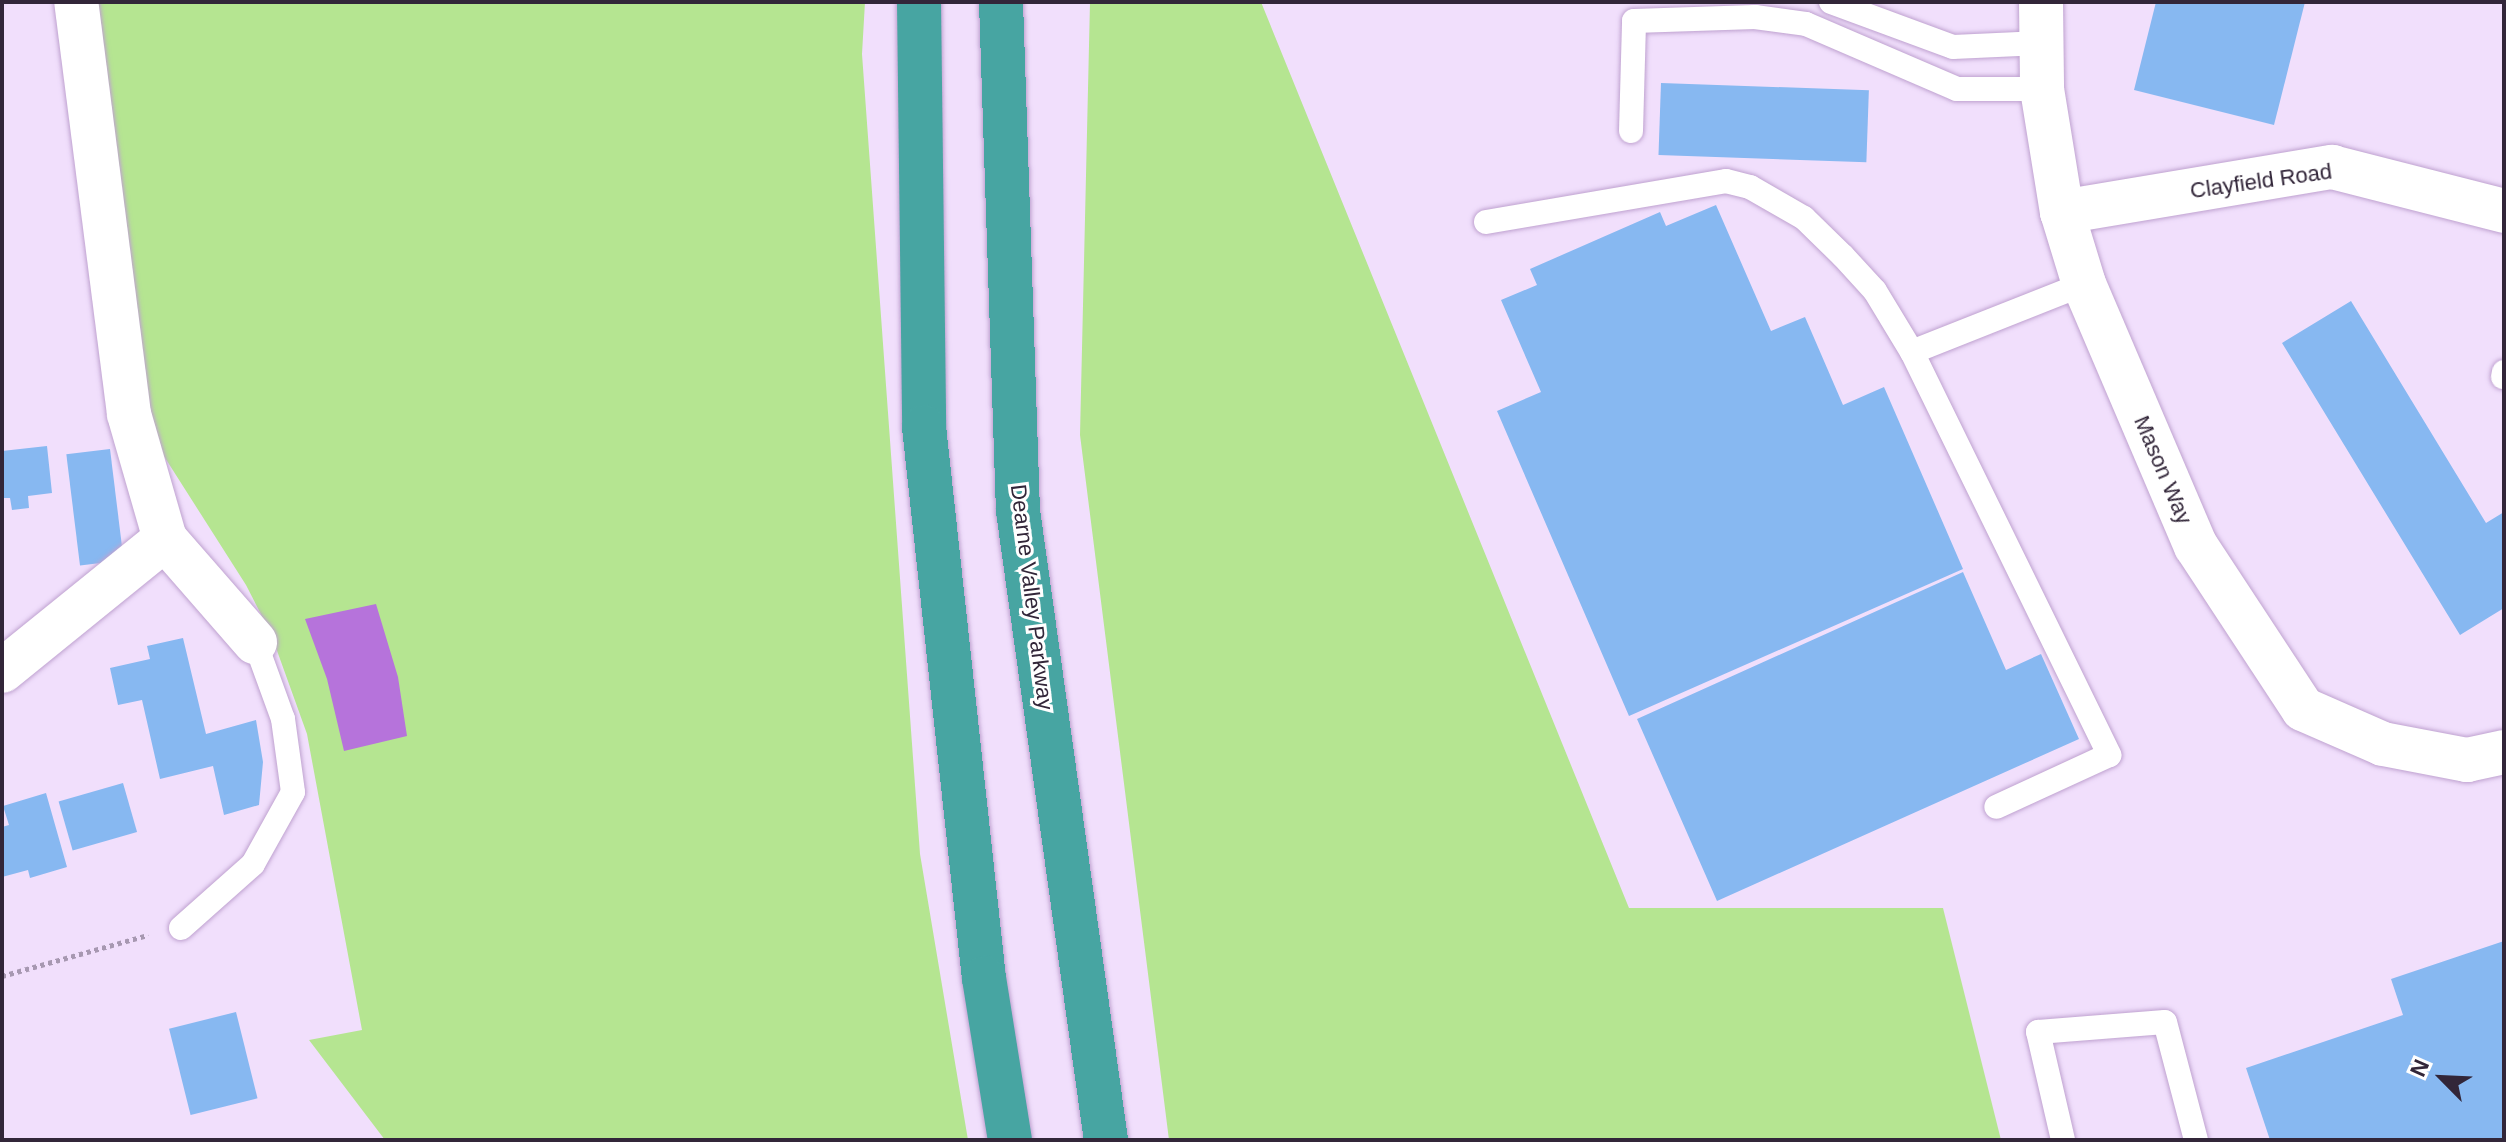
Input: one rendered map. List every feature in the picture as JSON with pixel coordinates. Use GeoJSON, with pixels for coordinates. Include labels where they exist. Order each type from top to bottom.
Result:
{"type":"FeatureCollection","features":[{"type":"Feature","properties":{"kind":"highway"},"geometry":{"type":"LineString","coordinates":[[919,2],[924,427],[984,978],[1010,1140]]}},
{"type":"Feature","properties":{"kind":"highway","name":"Dearne Valley Parkway"},"geometry":{"type":"LineString","coordinates":[[1001,2],[1018,511],[1106,1140]]}},
{"type":"Feature","properties":{"kind":"street"},"geometry":{"type":"LineString","coordinates":[[76,2],[129,414],[165,539],[255,642]]}},
{"type":"Feature","properties":{"kind":"street","name":"Mason Way"},"geometry":{"type":"LineString","coordinates":[[2041,22],[2042,89],[2062,212],[2084,284],[2196,546],[2303,709],[2383,744],[2467,760],[2504,752]]}},
{"type":"Feature","properties":{"kind":"street","name":"Clayfield Road"},"geometry":{"type":"LineString","coordinates":[[2062,212],[2332,167],[2504,211]]}},
{"type":"Feature","properties":{"kind":"street"},"geometry":{"type":"LineString","coordinates":[[2,671],[165,539]]}},
{"type":"Feature","properties":{"kind":"lane"},"geometry":{"type":"LineString","coordinates":[[1831,2],[1953,47],[2041,22]]}},
{"type":"Feature","properties":{"kind":"lane"},"geometry":{"type":"LineString","coordinates":[[1631,131],[1634,21],[1755,17],[1806,24],[1957,89],[2042,89]]}},
{"type":"Feature","properties":{"kind":"lane"},"geometry":{"type":"LineString","coordinates":[[1486,222],[1726,181],[1750,187],[1804,218],[1875,291],[1912,352],[2109,755],[1996,807]]}},
{"type":"Feature","properties":{"kind":"lane"},"geometry":{"type":"LineString","coordinates":[[1912,352],[2084,284]]}},
{"type":"Feature","properties":{"kind":"lane"},"geometry":{"type":"LineString","coordinates":[[181,928],[253,864],[293,792],[283,719],[255,642]]}},
{"type":"Feature","properties":{"kind":"lane"},"geometry":{"type":"LineString","coordinates":[[2063,1140],[2038,1032],[2165,1022],[2196,1140]]}},
{"type":"Feature","properties":{"kind":"path"},"geometry":{"type":"LineString","coordinates":[[2,976],[111,943],[181,928]]}},
{"type":"Feature","properties":{"kind":"green space"},"geometry":{"type":"Polygon","coordinates":[[[98,2],[865,2],[862,54],[920,854],[968,1140],[385,1140],[309,1040],[362,1030],[307,734],[271,634],[246,585],[153,439],[98,2]]]}},
{"type":"Feature","properties":{"kind":"green space"},"geometry":{"type":"Polygon","coordinates":[[[1090,2],[1261,2],[1629,908],[1943,908],[2001,1140],[1169,1140],[1080,435],[1090,2]]]}},
{"type":"Feature","properties":{"kind":"shaded area"},"geometry":{"type":"Polygon","coordinates":[[[376,604],[398,677],[407,736],[344,751],[327,679],[305,619],[376,604]]]}},
{"type":"Feature","properties":{"kind":"building"},"geometry":{"type":"Polygon","coordinates":[[[2156,2],[2305,2],[2274,125],[2134,90],[2156,2]]]}},
{"type":"Feature","properties":{"kind":"building"},"geometry":{"type":"Polygon","coordinates":[[[1661,83],[1869,90],[1866,162],[1658,155],[1661,83]]]}},
{"type":"Feature","properties":{"kind":"building"},"geometry":{"type":"Polygon","coordinates":[[[1716,205],[1771,331],[1805,317],[1843,405],[1884,387],[1963,569],[1629,716],[1497,411],[1541,392],[1501,300],[1537,285],[1530,269],[1660,212],[1666,226],[1716,205]]]}},
{"type":"Feature","properties":{"kind":"building"},"geometry":{"type":"Polygon","coordinates":[[[2351,301],[2486,523],[2504,512],[2504,608],[2460,635],[2282,343],[2351,301]]]}},
{"type":"Feature","properties":{"kind":"building"},"geometry":{"type":"Polygon","coordinates":[[[47,446],[52,493],[28,496],[29,508],[12,510],[10,498],[2,498],[2,451],[47,446]]]}},
{"type":"Feature","properties":{"kind":"building"},"geometry":{"type":"Polygon","coordinates":[[[110,449],[124,560],[80,566],[66,454],[110,449]]]}},
{"type":"Feature","properties":{"kind":"building"},"geometry":{"type":"Polygon","coordinates":[[[1963,572],[2006,670],[2041,654],[2079,739],[1717,901],[1637,719],[1963,572]]]}},
{"type":"Feature","properties":{"kind":"building"},"geometry":{"type":"Polygon","coordinates":[[[183,638],[206,734],[256,720],[263,762],[259,805],[224,815],[213,766],[160,779],[142,700],[118,705],[110,668],[150,659],[147,646],[183,638]]]}},
{"type":"Feature","properties":{"kind":"building"},"geometry":{"type":"Polygon","coordinates":[[[123,783],[137,832],[73,850],[59,801],[123,783]]]}},
{"type":"Feature","properties":{"kind":"building"},"geometry":{"type":"Polygon","coordinates":[[[46,793],[67,867],[30,878],[28,870],[2,877],[2,827],[9,825],[3,806],[46,793]]]}},
{"type":"Feature","properties":{"kind":"building"},"geometry":{"type":"Polygon","coordinates":[[[2504,941],[2504,1140],[2270,1140],[2246,1068],[2403,1015],[2391,979],[2504,941]]]}},
{"type":"Feature","properties":{"kind":"building"},"geometry":{"type":"Polygon","coordinates":[[[236,1012],[258,1098],[191,1115],[169,1029],[236,1012]]]}}]}
